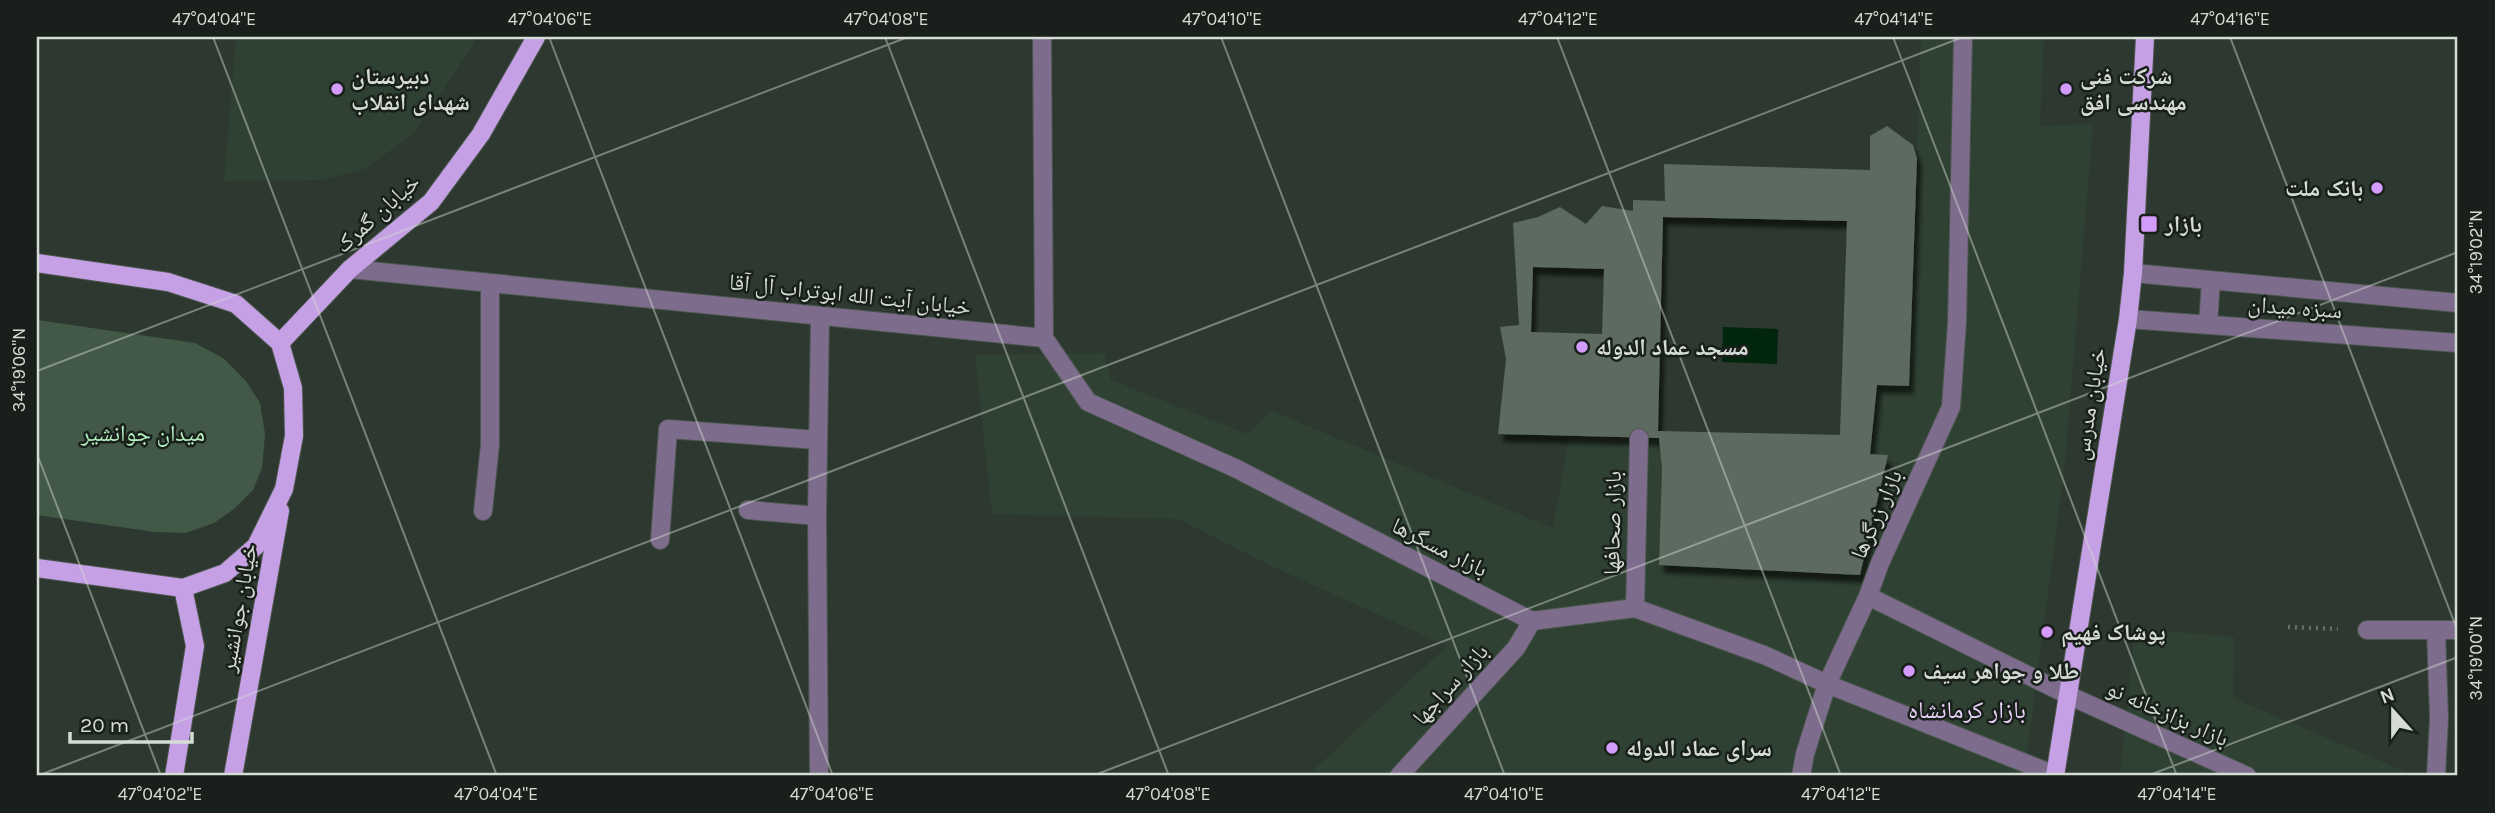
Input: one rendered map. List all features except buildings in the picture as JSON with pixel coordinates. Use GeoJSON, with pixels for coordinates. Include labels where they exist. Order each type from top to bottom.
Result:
{"type":"FeatureCollection","features":[{"type":"Feature","properties":{"kind":"main road","name":"خیابان گمرک"},"geometry":{"type":"LineString","coordinates":[[280,343],[350,269],[431,202],[481,134],[536,37]]}},
{"type":"Feature","properties":{"kind":"main road","name":"خیابان مدرس"},"geometry":{"type":"LineString","coordinates":[[2055,776],[2128,319],[2133,273],[2145,37]]}},
{"type":"Feature","properties":{"kind":"main road"},"geometry":{"type":"LineString","coordinates":[[37,264],[168,282],[236,304],[280,343],[293,388],[294,436],[284,489],[256,546],[225,573],[183,589],[37,568]]}},
{"type":"Feature","properties":{"kind":"main road","name":"خیابان جوانشیر"},"geometry":{"type":"LineString","coordinates":[[233,776],[284,489]]}},
{"type":"Feature","properties":{"kind":"main road","name":"خیابان جوانشیر"},"geometry":{"type":"LineString","coordinates":[[174,776],[195,646],[183,589]]}},
{"type":"Feature","properties":{"kind":"street"},"geometry":{"type":"LineString","coordinates":[[1042,37],[1044,338]]}},
{"type":"Feature","properties":{"kind":"street","name":"بازار زرگرها"},"geometry":{"type":"LineString","coordinates":[[1801,776],[1805,754],[1827,684],[1951,407],[1958,260],[1963,37]]}},
{"type":"Feature","properties":{"kind":"street","name":"خیابان آیت الله ابوتراب آل آقا"},"geometry":{"type":"LineString","coordinates":[[350,269],[1044,338]]}},
{"type":"Feature","properties":{"kind":"street","name":"سبزه میدان"},"geometry":{"type":"LineString","coordinates":[[2133,273],[2458,303]]}},
{"type":"Feature","properties":{"kind":"street"},"geometry":{"type":"LineString","coordinates":[[2208,325],[2211,280]]}},
{"type":"Feature","properties":{"kind":"street"},"geometry":{"type":"LineString","coordinates":[[483,511],[490,445],[490,283]]}},
{"type":"Feature","properties":{"kind":"street"},"geometry":{"type":"LineString","coordinates":[[819,776],[817,516],[820,316]]}},
{"type":"Feature","properties":{"kind":"street","name":"سبزه میدان"},"geometry":{"type":"LineString","coordinates":[[2128,319],[2458,343]]}},
{"type":"Feature","properties":{"kind":"street","name":"بازار مسگرها"},"geometry":{"type":"LineString","coordinates":[[1044,338],[1088,402],[1235,468],[1532,621]]}},
{"type":"Feature","properties":{"kind":"street"},"geometry":{"type":"LineString","coordinates":[[660,540],[668,429],[818,440]]}},
{"type":"Feature","properties":{"kind":"street","name":"بازار صحافها"},"geometry":{"type":"LineString","coordinates":[[1634,608],[1639,438]]}},
{"type":"Feature","properties":{"kind":"street"},"geometry":{"type":"LineString","coordinates":[[748,510],[817,516]]}},
{"type":"Feature","properties":{"kind":"street","name":"بازار بزازخانه نو"},"geometry":{"type":"LineString","coordinates":[[1868,596],[2068,695],[2247,776]]}},
{"type":"Feature","properties":{"kind":"street"},"geometry":{"type":"LineString","coordinates":[[1532,621],[1634,608],[1764,655],[1827,684],[2055,776]]}},
{"type":"Feature","properties":{"kind":"street","name":"بازار سراجها"},"geometry":{"type":"LineString","coordinates":[[1399,776],[1516,648],[1532,621]]}},
{"type":"Feature","properties":{"kind":"street"},"geometry":{"type":"LineString","coordinates":[[2367,630],[2458,630]]}},
{"type":"Feature","properties":{"kind":"street"},"geometry":{"type":"LineString","coordinates":[[2436,630],[2439,718],[2436,776]]}},
{"type":"Feature","properties":{"kind":"path"},"geometry":{"type":"LineString","coordinates":[[2288,626],[2367,630]]}},
{"type":"Feature","properties":{"kind":"shaded area","name":"دبیرستان شهدای انقلاب"},"geometry":{"type":"Polygon","coordinates":[[[236,37],[476,37],[414,133],[365,169],[321,180],[224,181],[236,37]]]}},
{"type":"Feature","properties":{"kind":"shaded area"},"geometry":{"type":"Polygon","coordinates":[[[1921,37],[2044,37],[2040,126],[2093,124],[2065,463],[2024,776],[1307,776],[1447,646],[1267,564],[1178,519],[992,514],[975,355],[1104,353],[1111,380],[1247,434],[1272,411],[1553,528],[1569,437],[1659,438],[1662,469],[1659,565],[1859,575],[1888,455],[1870,454],[1877,385],[1909,386],[1921,37]]]}},
{"type":"Feature","properties":{"kind":"shaded area"},"geometry":{"type":"Polygon","coordinates":[[[1723,327],[1778,329],[1777,364],[1722,362],[1723,327]]]}},
{"type":"Feature","properties":{"kind":"shaded area"},"geometry":{"type":"Polygon","coordinates":[[[2135,628],[2234,637],[2233,698],[2416,776],[2120,776],[2135,628]]]}},
{"type":"Feature","properties":{"kind":"green space","name":"میدان جوانشیر"},"geometry":{"type":"Polygon","coordinates":[[[37,320],[195,343],[223,358],[246,381],[260,403],[265,434],[262,468],[253,490],[234,509],[214,523],[186,533],[155,532],[37,515],[37,320]]]}},
{"type":"Feature","properties":{"kind":"place","name":"دبیرستان شهدای انقلاب"},"geometry":{"type":"Point","coordinates":[337,89]}},
{"type":"Feature","properties":{"kind":"place","name":"شرکت فنی مهندسی افق"},"geometry":{"type":"Point","coordinates":[2066,89]}},
{"type":"Feature","properties":{"kind":"place","name":"بانک ملت"},"geometry":{"type":"Point","coordinates":[2377,188]}},
{"type":"Feature","properties":{"kind":"place","name":"بازار"},"geometry":{"type":"Point","coordinates":[2149,224]}},
{"type":"Feature","properties":{"kind":"place","name":"مسجد عماد الدوله"},"geometry":{"type":"Point","coordinates":[1582,347]}},
{"type":"Feature","properties":{"kind":"place","name":"پوشاک فهیم"},"geometry":{"type":"Point","coordinates":[2047,632]}},
{"type":"Feature","properties":{"kind":"place","name":"طلا و جواهر سیف"},"geometry":{"type":"Point","coordinates":[1909,671]}},
{"type":"Feature","properties":{"kind":"place","name":"سرای عماد الدوله"},"geometry":{"type":"Point","coordinates":[1612,748]}},
{"type":"Feature","properties":{"kind":"district","name":"بازار کرمانشاه"},"geometry":{"type":"Point","coordinates":[1967,710]}}]}
